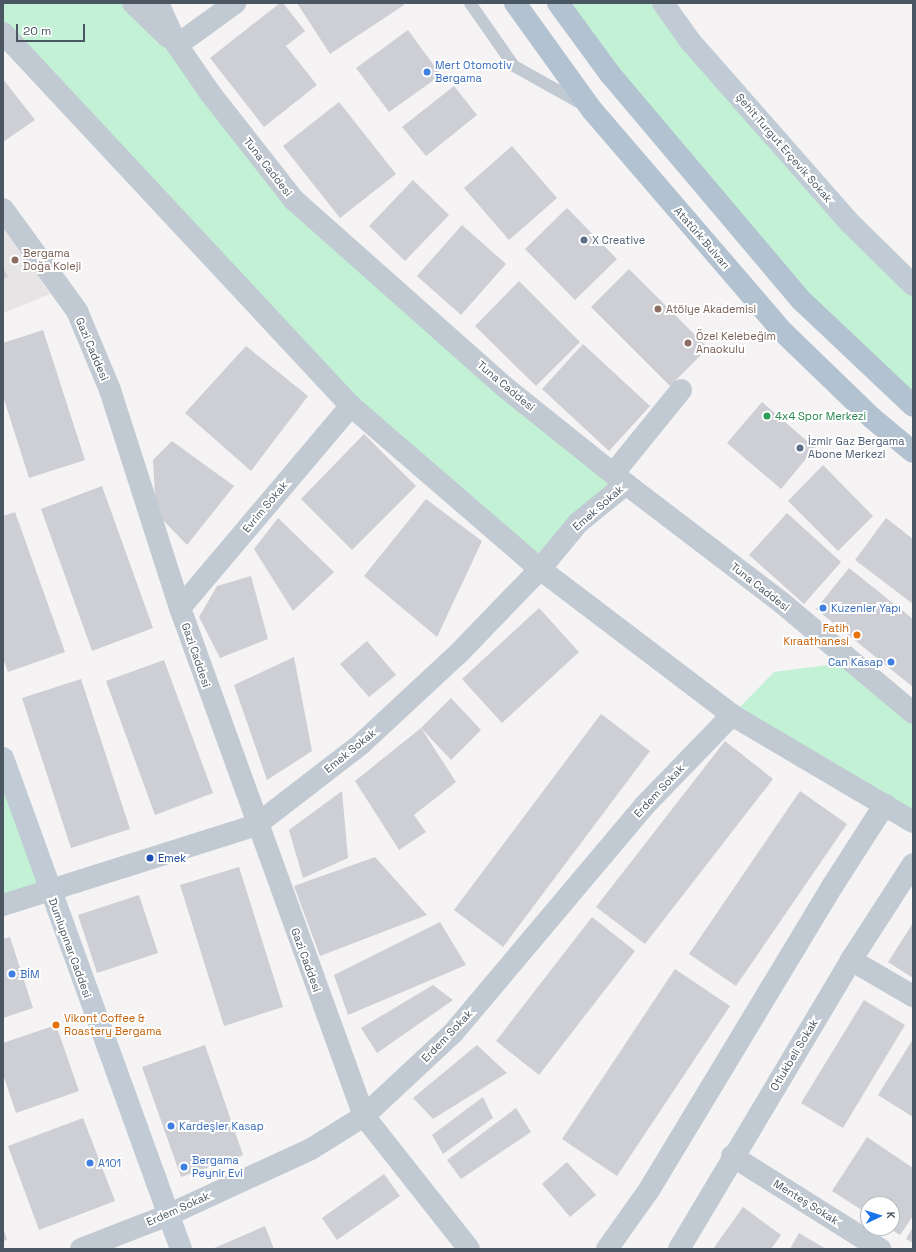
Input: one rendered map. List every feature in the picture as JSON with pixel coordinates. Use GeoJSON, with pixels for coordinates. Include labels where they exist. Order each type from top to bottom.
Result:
{"type":"FeatureCollection","features":[{"type":"Feature","properties":{"kind":"main road","name":"Atatürk Bulvarı"},"geometry":{"type":"LineString","coordinates":[[515,3],[592,110],[783,332],[872,418],[913,452]]}},
{"type":"Feature","properties":{"kind":"main road"},"geometry":{"type":"LineString","coordinates":[[558,3],[624,92],[801,300],[913,406]]}},
{"type":"Feature","properties":{"kind":"main road","name":"Şehit Turgut Erçevik Sokak"},"geometry":{"type":"LineString","coordinates":[[663,3],[690,41],[851,224],[913,285]]}},
{"type":"Feature","properties":{"kind":"main road","name":"Dumlupınar Caddesi"},"geometry":{"type":"LineString","coordinates":[[3,758],[49,889],[181,1249]]}},
{"type":"Feature","properties":{"kind":"street"},"geometry":{"type":"LineString","coordinates":[[133,3],[177,45],[236,3]]}},
{"type":"Feature","properties":{"kind":"street","name":"Tuna Caddesi"},"geometry":{"type":"LineString","coordinates":[[158,3],[177,45],[210,93],[294,200],[506,388],[619,479],[782,603],[913,713]]}},
{"type":"Feature","properties":{"kind":"street"},"geometry":{"type":"LineString","coordinates":[[3,33],[351,406],[540,569],[732,715],[886,804],[913,822]]}},
{"type":"Feature","properties":{"kind":"street","name":"Gazi Caddesi"},"geometry":{"type":"LineString","coordinates":[[3,210],[77,311],[110,390],[180,608],[256,825],[364,1116],[469,1249]]}},
{"type":"Feature","properties":{"kind":"street","name":"Emek Sokak"},"geometry":{"type":"LineString","coordinates":[[3,905],[49,889],[256,825],[361,744],[459,654],[540,569],[578,523],[619,479],[681,390]]}},
{"type":"Feature","properties":{"kind":"street","name":"Evrim Sokak"},"geometry":{"type":"LineString","coordinates":[[180,608],[351,406]]}},
{"type":"Feature","properties":{"kind":"street","name":"Erdem Sokak"},"geometry":{"type":"LineString","coordinates":[[82,1249],[168,1215],[311,1149],[364,1116],[454,1033],[645,805],[732,715]]}},
{"type":"Feature","properties":{"kind":"street"},"geometry":{"type":"LineString","coordinates":[[607,1249],[649,1190],[833,885],[886,804]]}},
{"type":"Feature","properties":{"kind":"street","name":"Otlukbeli Sokak"},"geometry":{"type":"LineString","coordinates":[[679,1249],[732,1156],[851,960],[913,864]]}},
{"type":"Feature","properties":{"kind":"street"},"geometry":{"type":"LineString","coordinates":[[851,960],[913,996]]}},
{"type":"Feature","properties":{"kind":"street","name":"Menteş Sokak"},"geometry":{"type":"LineString","coordinates":[[732,1156],[880,1249]]}},
{"type":"Feature","properties":{"kind":"lane"},"geometry":{"type":"LineString","coordinates":[[470,3],[514,66],[592,110]]}},
{"type":"Feature","properties":{"kind":"shaded area","name":"Bergama Doğa Koleji"},"geometry":{"type":"Polygon","coordinates":[[[3,226],[50,294],[3,313],[3,226]]]}},
{"type":"Feature","properties":{"kind":"green space"},"geometry":{"type":"Polygon","coordinates":[[[3,3],[158,3],[294,200],[626,484],[540,569],[351,406],[3,33],[3,3]]]}},
{"type":"Feature","properties":{"kind":"green space"},"geometry":{"type":"Polygon","coordinates":[[[558,3],[663,3],[913,285],[913,406],[801,300],[558,3]]]}},
{"type":"Feature","properties":{"kind":"green space"},"geometry":{"type":"Polygon","coordinates":[[[850,662],[913,713],[913,822],[732,715],[774,672],[850,662]]]}},
{"type":"Feature","properties":{"kind":"green space"},"geometry":{"type":"Polygon","coordinates":[[[3,758],[49,889],[3,905],[3,758]]]}},
{"type":"Feature","properties":{"kind":"building"},"geometry":{"type":"Polygon","coordinates":[[[280,3],[283,3],[305,31],[286,46],[317,85],[264,127],[210,58],[280,3]]]}},
{"type":"Feature","properties":{"kind":"building"},"geometry":{"type":"Polygon","coordinates":[[[297,3],[403,3],[404,5],[330,54],[297,3]]]}},
{"type":"Feature","properties":{"kind":"building"},"geometry":{"type":"Polygon","coordinates":[[[408,30],[441,75],[389,112],[356,68],[408,30]]]}},
{"type":"Feature","properties":{"kind":"building"},"geometry":{"type":"Polygon","coordinates":[[[3,79],[35,120],[3,142],[3,79]]]}},
{"type":"Feature","properties":{"kind":"building"},"geometry":{"type":"Polygon","coordinates":[[[454,86],[477,115],[426,156],[402,127],[454,86]]]}},
{"type":"Feature","properties":{"kind":"building"},"geometry":{"type":"Polygon","coordinates":[[[339,102],[396,174],[340,218],[283,146],[339,102]]]}},
{"type":"Feature","properties":{"kind":"building"},"geometry":{"type":"Polygon","coordinates":[[[512,146],[557,198],[509,240],[464,188],[512,146]]]}},
{"type":"Feature","properties":{"kind":"building"},"geometry":{"type":"Polygon","coordinates":[[[413,180],[449,215],[405,261],[369,226],[413,180]]]}},
{"type":"Feature","properties":{"kind":"building"},"geometry":{"type":"Polygon","coordinates":[[[567,208],[617,259],[575,300],[525,249],[567,208]]]}},
{"type":"Feature","properties":{"kind":"building"},"geometry":{"type":"Polygon","coordinates":[[[462,225],[506,264],[461,315],[417,276],[462,225]]]}},
{"type":"Feature","properties":{"kind":"building","name":"Bergama Doğa Koleji"},"geometry":{"type":"Polygon","coordinates":[[[3,267],[8,277],[3,279],[3,267]]]}},
{"type":"Feature","properties":{"kind":"building"},"geometry":{"type":"Polygon","coordinates":[[[629,269],[708,348],[670,386],[591,307],[629,269]]]}},
{"type":"Feature","properties":{"kind":"building"},"geometry":{"type":"Polygon","coordinates":[[[519,281],[580,342],[536,386],[475,326],[519,281]]]}},
{"type":"Feature","properties":{"kind":"building"},"geometry":{"type":"Polygon","coordinates":[[[43,330],[85,460],[29,478],[3,396],[3,343],[43,330]]]}},
{"type":"Feature","properties":{"kind":"building"},"geometry":{"type":"Polygon","coordinates":[[[583,344],[650,406],[609,451],[542,389],[583,344]]]}},
{"type":"Feature","properties":{"kind":"building"},"geometry":{"type":"Polygon","coordinates":[[[246,346],[308,396],[251,471],[185,413],[246,346]]]}},
{"type":"Feature","properties":{"kind":"building"},"geometry":{"type":"Polygon","coordinates":[[[762,402],[815,448],[781,489],[727,443],[762,402]]]}},
{"type":"Feature","properties":{"kind":"building"},"geometry":{"type":"Polygon","coordinates":[[[364,434],[416,486],[352,550],[301,499],[364,434]]]}},
{"type":"Feature","properties":{"kind":"building"},"geometry":{"type":"Polygon","coordinates":[[[172,441],[234,486],[187,545],[156,513],[153,460],[172,441]]]}},
{"type":"Feature","properties":{"kind":"building"},"geometry":{"type":"Polygon","coordinates":[[[823,465],[873,516],[838,551],[788,501],[823,465]]]}},
{"type":"Feature","properties":{"kind":"building"},"geometry":{"type":"Polygon","coordinates":[[[102,486],[153,628],[92,651],[41,509],[102,486]]]}},
{"type":"Feature","properties":{"kind":"building"},"geometry":{"type":"Polygon","coordinates":[[[426,499],[482,541],[437,637],[364,576],[426,499]]]}},
{"type":"Feature","properties":{"kind":"building"},"geometry":{"type":"Polygon","coordinates":[[[15,512],[65,652],[8,672],[3,658],[3,516],[15,512]]]}},
{"type":"Feature","properties":{"kind":"building"},"geometry":{"type":"Polygon","coordinates":[[[787,513],[841,562],[804,604],[749,555],[787,513]]]}},
{"type":"Feature","properties":{"kind":"building"},"geometry":{"type":"Polygon","coordinates":[[[278,518],[334,572],[293,611],[254,549],[278,518]]]}},
{"type":"Feature","properties":{"kind":"building"},"geometry":{"type":"Polygon","coordinates":[[[886,518],[913,539],[913,604],[855,560],[886,518]]]}},
{"type":"Feature","properties":{"kind":"building"},"geometry":{"type":"Polygon","coordinates":[[[849,568],[913,619],[913,687],[816,609],[849,568]]]}},
{"type":"Feature","properties":{"kind":"building"},"geometry":{"type":"Polygon","coordinates":[[[251,576],[268,639],[220,658],[199,617],[217,586],[251,576]]]}},
{"type":"Feature","properties":{"kind":"building"},"geometry":{"type":"Polygon","coordinates":[[[539,608],[579,652],[502,723],[462,679],[539,608]]]}},
{"type":"Feature","properties":{"kind":"building"},"geometry":{"type":"Polygon","coordinates":[[[367,641],[396,675],[369,697],[340,664],[367,641]]]}},
{"type":"Feature","properties":{"kind":"building"},"geometry":{"type":"Polygon","coordinates":[[[294,657],[312,751],[267,780],[234,685],[294,657]]]}},
{"type":"Feature","properties":{"kind":"building"},"geometry":{"type":"Polygon","coordinates":[[[164,660],[213,793],[155,815],[106,681],[164,660]]]}},
{"type":"Feature","properties":{"kind":"building"},"geometry":{"type":"Polygon","coordinates":[[[81,679],[130,829],[71,848],[22,698],[81,679]]]}},
{"type":"Feature","properties":{"kind":"building"},"geometry":{"type":"Polygon","coordinates":[[[451,698],[481,730],[451,760],[421,728],[451,698]]]}},
{"type":"Feature","properties":{"kind":"building"},"geometry":{"type":"Polygon","coordinates":[[[601,714],[650,751],[503,947],[454,910],[601,714]]]}},
{"type":"Feature","properties":{"kind":"building"},"geometry":{"type":"Polygon","coordinates":[[[421,728],[456,782],[414,815],[426,832],[399,850],[355,781],[421,728]]]}},
{"type":"Feature","properties":{"kind":"building"},"geometry":{"type":"Polygon","coordinates":[[[725,741],[773,779],[645,944],[596,907],[725,741]]]}},
{"type":"Feature","properties":{"kind":"building"},"geometry":{"type":"Polygon","coordinates":[[[342,791],[348,858],[303,878],[289,830],[342,791]]]}},
{"type":"Feature","properties":{"kind":"building"},"geometry":{"type":"Polygon","coordinates":[[[800,791],[847,824],[736,986],[689,954],[800,791]]]}},
{"type":"Feature","properties":{"kind":"building"},"geometry":{"type":"Polygon","coordinates":[[[375,857],[427,915],[320,956],[294,886],[375,857]]]}},
{"type":"Feature","properties":{"kind":"building"},"geometry":{"type":"Polygon","coordinates":[[[239,867],[283,1007],[224,1026],[180,885],[239,867]]]}},
{"type":"Feature","properties":{"kind":"building"},"geometry":{"type":"Polygon","coordinates":[[[139,895],[158,953],[97,973],[78,915],[139,895]]]}},
{"type":"Feature","properties":{"kind":"building"},"geometry":{"type":"Polygon","coordinates":[[[592,917],[635,951],[539,1075],[496,1041],[592,917]]]}},
{"type":"Feature","properties":{"kind":"building"},"geometry":{"type":"Polygon","coordinates":[[[440,922],[466,965],[348,1015],[334,975],[440,922]]]}},
{"type":"Feature","properties":{"kind":"building"},"geometry":{"type":"Polygon","coordinates":[[[913,923],[913,978],[888,962],[913,923]]]}},
{"type":"Feature","properties":{"kind":"building"},"geometry":{"type":"Polygon","coordinates":[[[10,937],[33,1008],[3,1018],[3,939],[10,937]]]}},
{"type":"Feature","properties":{"kind":"building"},"geometry":{"type":"Polygon","coordinates":[[[675,969],[730,1006],[617,1176],[562,1139],[675,969]]]}},
{"type":"Feature","properties":{"kind":"building"},"geometry":{"type":"Polygon","coordinates":[[[433,985],[453,1000],[377,1053],[361,1028],[433,985]]]}},
{"type":"Feature","properties":{"kind":"building"},"geometry":{"type":"Polygon","coordinates":[[[864,1000],[905,1025],[843,1128],[801,1103],[864,1000]]]}},
{"type":"Feature","properties":{"kind":"building"},"geometry":{"type":"Polygon","coordinates":[[[56,1025],[79,1091],[16,1113],[3,1074],[3,1043],[56,1025]]]}},
{"type":"Feature","properties":{"kind":"building"},"geometry":{"type":"Polygon","coordinates":[[[913,1039],[913,1117],[878,1095],[913,1039]]]}},
{"type":"Feature","properties":{"kind":"building"},"geometry":{"type":"Polygon","coordinates":[[[205,1045],[243,1155],[181,1177],[142,1067],[205,1045]]]}},
{"type":"Feature","properties":{"kind":"building"},"geometry":{"type":"Polygon","coordinates":[[[477,1045],[507,1073],[433,1119],[413,1098],[477,1045]]]}},
{"type":"Feature","properties":{"kind":"building"},"geometry":{"type":"Polygon","coordinates":[[[483,1097],[493,1118],[443,1154],[432,1135],[483,1097]]]}},
{"type":"Feature","properties":{"kind":"building"},"geometry":{"type":"Polygon","coordinates":[[[516,1108],[531,1132],[461,1179],[447,1160],[516,1108]]]}},
{"type":"Feature","properties":{"kind":"building"},"geometry":{"type":"Polygon","coordinates":[[[83,1118],[115,1201],[39,1230],[8,1146],[83,1118]]]}},
{"type":"Feature","properties":{"kind":"building"},"geometry":{"type":"Polygon","coordinates":[[[867,1137],[913,1168],[913,1216],[900,1235],[900,1196],[860,1196],[860,1209],[832,1191],[867,1137]]]}},
{"type":"Feature","properties":{"kind":"building"},"geometry":{"type":"Polygon","coordinates":[[[567,1162],[596,1195],[570,1217],[542,1184],[567,1162]]]}},
{"type":"Feature","properties":{"kind":"building"},"geometry":{"type":"Polygon","coordinates":[[[384,1174],[400,1196],[337,1240],[322,1218],[384,1174]]]}},
{"type":"Feature","properties":{"kind":"building"},"geometry":{"type":"Polygon","coordinates":[[[743,1207],[781,1235],[771,1249],[713,1249],[743,1207]]]}},
{"type":"Feature","properties":{"kind":"building"},"geometry":{"type":"Polygon","coordinates":[[[265,1226],[274,1249],[212,1249],[265,1226]]]}},
{"type":"Feature","properties":{"kind":"building"},"geometry":{"type":"Polygon","coordinates":[[[3,1227],[7,1240],[3,1241],[3,1227]]]}},
{"type":"Feature","properties":{"kind":"building"},"geometry":{"type":"Polygon","coordinates":[[[913,1227],[913,1243],[906,1239],[913,1227]]]}},
{"type":"Feature","properties":{"kind":"building"},"geometry":{"type":"Polygon","coordinates":[[[799,1233],[826,1249],[790,1249],[799,1233]]]}},
{"type":"Feature","properties":{"kind":"place","name":"Mert Otomotiv Bergama"},"geometry":{"type":"Point","coordinates":[427,72]}},
{"type":"Feature","properties":{"kind":"place","name":"X Creative"},"geometry":{"type":"Point","coordinates":[584,240]}},
{"type":"Feature","properties":{"kind":"place","name":"Bergama Doğa Koleji"},"geometry":{"type":"Point","coordinates":[15,260]}},
{"type":"Feature","properties":{"kind":"place","name":"Atölye Akademisi"},"geometry":{"type":"Point","coordinates":[658,309]}},
{"type":"Feature","properties":{"kind":"place","name":"Özel Kelebeğim Anaokulu"},"geometry":{"type":"Point","coordinates":[688,343]}},
{"type":"Feature","properties":{"kind":"place","name":"4x4 Spor Merkezi"},"geometry":{"type":"Point","coordinates":[767,416]}},
{"type":"Feature","properties":{"kind":"place","name":"İzmir Gaz Bergama Abone Merkezi"},"geometry":{"type":"Point","coordinates":[800,448]}},
{"type":"Feature","properties":{"kind":"place","name":"Kuzenler Yapı"},"geometry":{"type":"Point","coordinates":[823,608]}},
{"type":"Feature","properties":{"kind":"place","name":"Fatih Kıraathanesi"},"geometry":{"type":"Point","coordinates":[857,635]}},
{"type":"Feature","properties":{"kind":"place","name":"Can Kasap"},"geometry":{"type":"Point","coordinates":[891,662]}},
{"type":"Feature","properties":{"kind":"place","name":"Emek"},"geometry":{"type":"Point","coordinates":[150,858]}},
{"type":"Feature","properties":{"kind":"place","name":"BİM"},"geometry":{"type":"Point","coordinates":[12,974]}},
{"type":"Feature","properties":{"kind":"place","name":"Vikont Coffee & Roastery Bergama"},"geometry":{"type":"Point","coordinates":[56,1025]}},
{"type":"Feature","properties":{"kind":"place","name":"Kardeşler Kasap"},"geometry":{"type":"Point","coordinates":[171,1126]}},
{"type":"Feature","properties":{"kind":"place","name":"A101"},"geometry":{"type":"Point","coordinates":[90,1163]}},
{"type":"Feature","properties":{"kind":"place","name":"Bergama Peynir Evi"},"geometry":{"type":"Point","coordinates":[184,1167]}}]}
